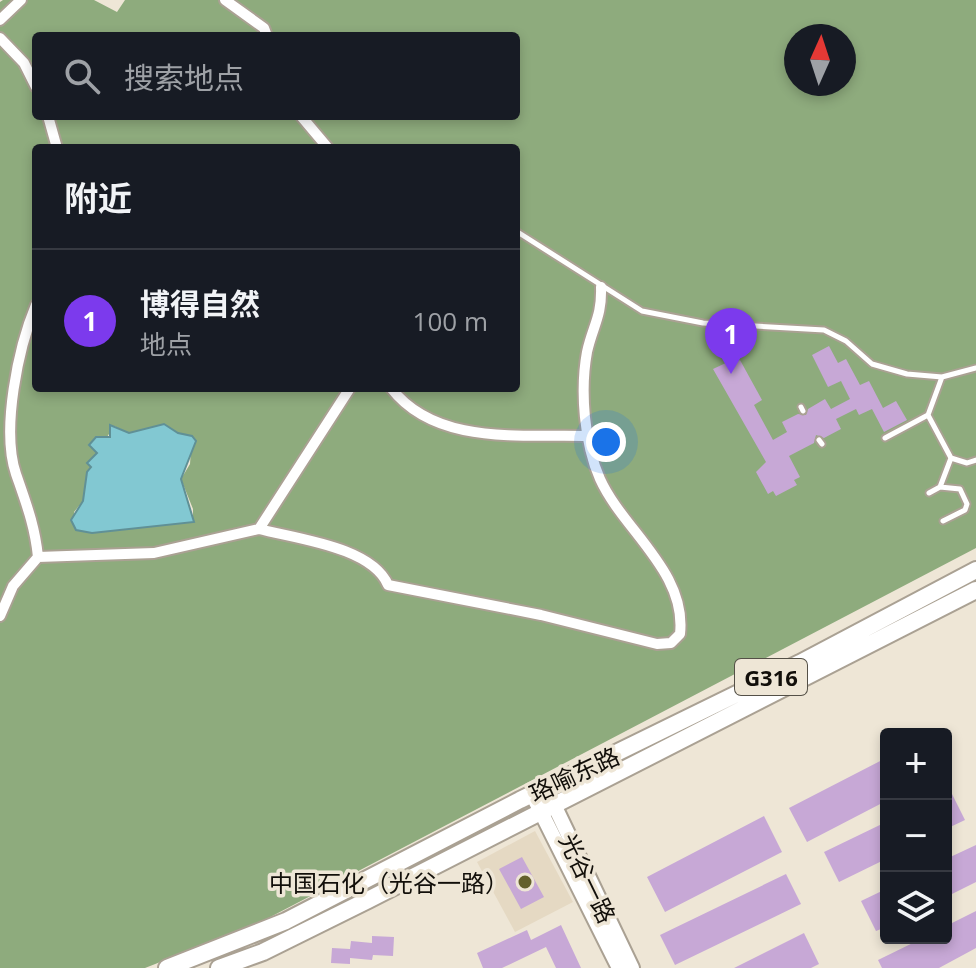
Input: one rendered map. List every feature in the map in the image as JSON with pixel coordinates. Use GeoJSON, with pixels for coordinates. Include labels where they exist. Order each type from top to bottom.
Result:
{"type":"FeatureCollection","features":[{"type":"Feature","properties":{"kind":"highway","name":"珞喻东路"},"geometry":{"type":"LineString","coordinates":[[219,968],[329,920],[543,799],[976,570]]}},
{"type":"Feature","properties":{"kind":"highway","name":"珞喻东路"},"geometry":{"type":"LineString","coordinates":[[167,968],[286,921],[795,684],[976,590]]}},
{"type":"Feature","properties":{"kind":"main road","name":"光谷一路"},"geometry":{"type":"LineString","coordinates":[[543,799],[619,968]]}},
{"type":"Feature","properties":{"kind":"main road","name":"光谷一路"},"geometry":{"type":"LineString","coordinates":[[543,799],[632,968]]}},
{"type":"Feature","properties":{"kind":"street"},"geometry":{"type":"LineString","coordinates":[[0,20],[21,0]]}},
{"type":"Feature","properties":{"kind":"street"},"geometry":{"type":"LineString","coordinates":[[225,0],[266,32]]}},
{"type":"Feature","properties":{"kind":"street"},"geometry":{"type":"LineString","coordinates":[[0,38],[24,63],[32,79]]}},
{"type":"Feature","properties":{"kind":"street"},"geometry":{"type":"LineString","coordinates":[[49,120],[56,144]]}},
{"type":"Feature","properties":{"kind":"street"},"geometry":{"type":"LineString","coordinates":[[304,120],[325,144]]}},
{"type":"Feature","properties":{"kind":"street"},"geometry":{"type":"LineString","coordinates":[[0,616],[13,586],[38,557],[154,553],[259,529],[366,559],[383,573],[388,585],[541,615],[657,644],[671,643],[680,634],[681,621],[672,585],[608,494],[599,478],[588,436],[584,369],[602,311],[601,287]]}},
{"type":"Feature","properties":{"kind":"street"},"geometry":{"type":"LineString","coordinates":[[32,319],[4,420],[16,473],[34,523],[38,557]]}},
{"type":"Feature","properties":{"kind":"street"},"geometry":{"type":"LineString","coordinates":[[259,529],[347,392]]}},
{"type":"Feature","properties":{"kind":"street"},"geometry":{"type":"LineString","coordinates":[[395,392],[414,412],[447,428],[588,436]]}},
{"type":"Feature","properties":{"kind":"lane"},"geometry":{"type":"LineString","coordinates":[[520,233],[642,311],[681,320],[763,329],[824,330],[846,341],[872,364],[907,374],[942,377],[976,368]]}},
{"type":"Feature","properties":{"kind":"lane"},"geometry":{"type":"LineString","coordinates":[[885,438],[928,415],[942,377]]}},
{"type":"Feature","properties":{"kind":"lane"},"geometry":{"type":"LineString","coordinates":[[928,415],[951,458],[967,463],[976,460]]}},
{"type":"Feature","properties":{"kind":"lane"},"geometry":{"type":"LineString","coordinates":[[940,487],[951,458]]}},
{"type":"Feature","properties":{"kind":"lane"},"geometry":{"type":"LineString","coordinates":[[929,493],[940,487],[960,489],[967,504],[965,510],[943,521]]}},
{"type":"Feature","properties":{"kind":"shaded area"},"geometry":{"type":"Polygon","coordinates":[[[535,831],[573,902],[515,932],[477,862],[535,831]]]}},
{"type":"Feature","properties":{"kind":"green space"},"geometry":{"type":"Polygon","coordinates":[[[94,0],[117,12],[125,0],[976,0],[976,548],[255,925],[145,968],[0,968],[0,2],[94,0]],[[164,424],[129,433],[114,426],[97,453],[83,501],[74,512],[76,530],[92,533],[193,522],[193,509],[181,479],[190,464],[192,436],[178,433],[164,424]]]}},
{"type":"Feature","properties":{"kind":"water"},"geometry":{"type":"Polygon","coordinates":[[[164,424],[178,433],[192,436],[196,441],[181,479],[194,522],[92,533],[76,530],[71,520],[83,501],[87,472],[91,467],[87,463],[97,453],[89,445],[96,437],[110,437],[110,425],[129,433],[164,424]]]}},
{"type":"Feature","properties":{"kind":"building"},"geometry":{"type":"Polygon","coordinates":[[[829,346],[838,363],[846,359],[860,385],[869,381],[883,408],[896,401],[907,420],[884,432],[872,409],[859,415],[856,409],[836,419],[841,429],[824,438],[816,435],[814,443],[789,456],[800,477],[794,480],[797,485],[776,496],[773,491],[768,494],[756,472],[766,462],[713,369],[740,360],[762,400],[754,405],[773,440],[787,432],[782,422],[798,414],[806,415],[808,409],[825,399],[831,409],[850,399],[841,381],[828,387],[812,355],[829,346]]]}},
{"type":"Feature","properties":{"kind":"building"},"geometry":{"type":"Polygon","coordinates":[[[880,761],[880,804],[807,842],[789,808],[880,761]]]}},
{"type":"Feature","properties":{"kind":"building"},"geometry":{"type":"Polygon","coordinates":[[[952,794],[965,820],[952,826],[952,794]]]}},
{"type":"Feature","properties":{"kind":"building"},"geometry":{"type":"Polygon","coordinates":[[[764,816],[782,852],[665,912],[647,877],[764,816]]]}},
{"type":"Feature","properties":{"kind":"building"},"geometry":{"type":"Polygon","coordinates":[[[880,825],[880,862],[839,882],[824,852],[880,825]]]}},
{"type":"Feature","properties":{"kind":"building"},"geometry":{"type":"Polygon","coordinates":[[[976,845],[976,882],[952,894],[952,872],[952,856],[976,845]]]}},
{"type":"Feature","properties":{"kind":"building"},"geometry":{"type":"Polygon","coordinates":[[[522,857],[544,897],[521,909],[499,869],[522,857]]]}},
{"type":"Feature","properties":{"kind":"building"},"geometry":{"type":"Polygon","coordinates":[[[786,874],[801,904],[675,965],[660,935],[786,874]]]}},
{"type":"Feature","properties":{"kind":"building"},"geometry":{"type":"Polygon","coordinates":[[[880,892],[880,929],[876,931],[861,901],[880,892]]]}},
{"type":"Feature","properties":{"kind":"building"},"geometry":{"type":"Polygon","coordinates":[[[976,911],[976,948],[939,968],[882,968],[878,960],[911,944],[952,944],[952,923],[976,911]]]}},
{"type":"Feature","properties":{"kind":"building"},"geometry":{"type":"Polygon","coordinates":[[[561,925],[581,968],[556,968],[546,947],[502,968],[483,968],[477,953],[527,930],[531,940],[561,925]]]}},
{"type":"Feature","properties":{"kind":"building"},"geometry":{"type":"Polygon","coordinates":[[[804,933],[819,964],[811,968],[734,968],[804,933]]]}},
{"type":"Feature","properties":{"kind":"building"},"geometry":{"type":"Polygon","coordinates":[[[372,936],[394,937],[393,956],[373,955],[372,960],[350,958],[350,964],[331,963],[332,948],[350,949],[351,941],[372,943],[372,936]]]}},
{"type":"Feature","properties":{"kind":"place","name":"博得自然"},"geometry":{"type":"Point","coordinates":[731,374]}},
{"type":"Feature","properties":{"kind":"place","name":"中国石化（光谷一路）"},"geometry":{"type":"Point","coordinates":[525,882]}}]}
